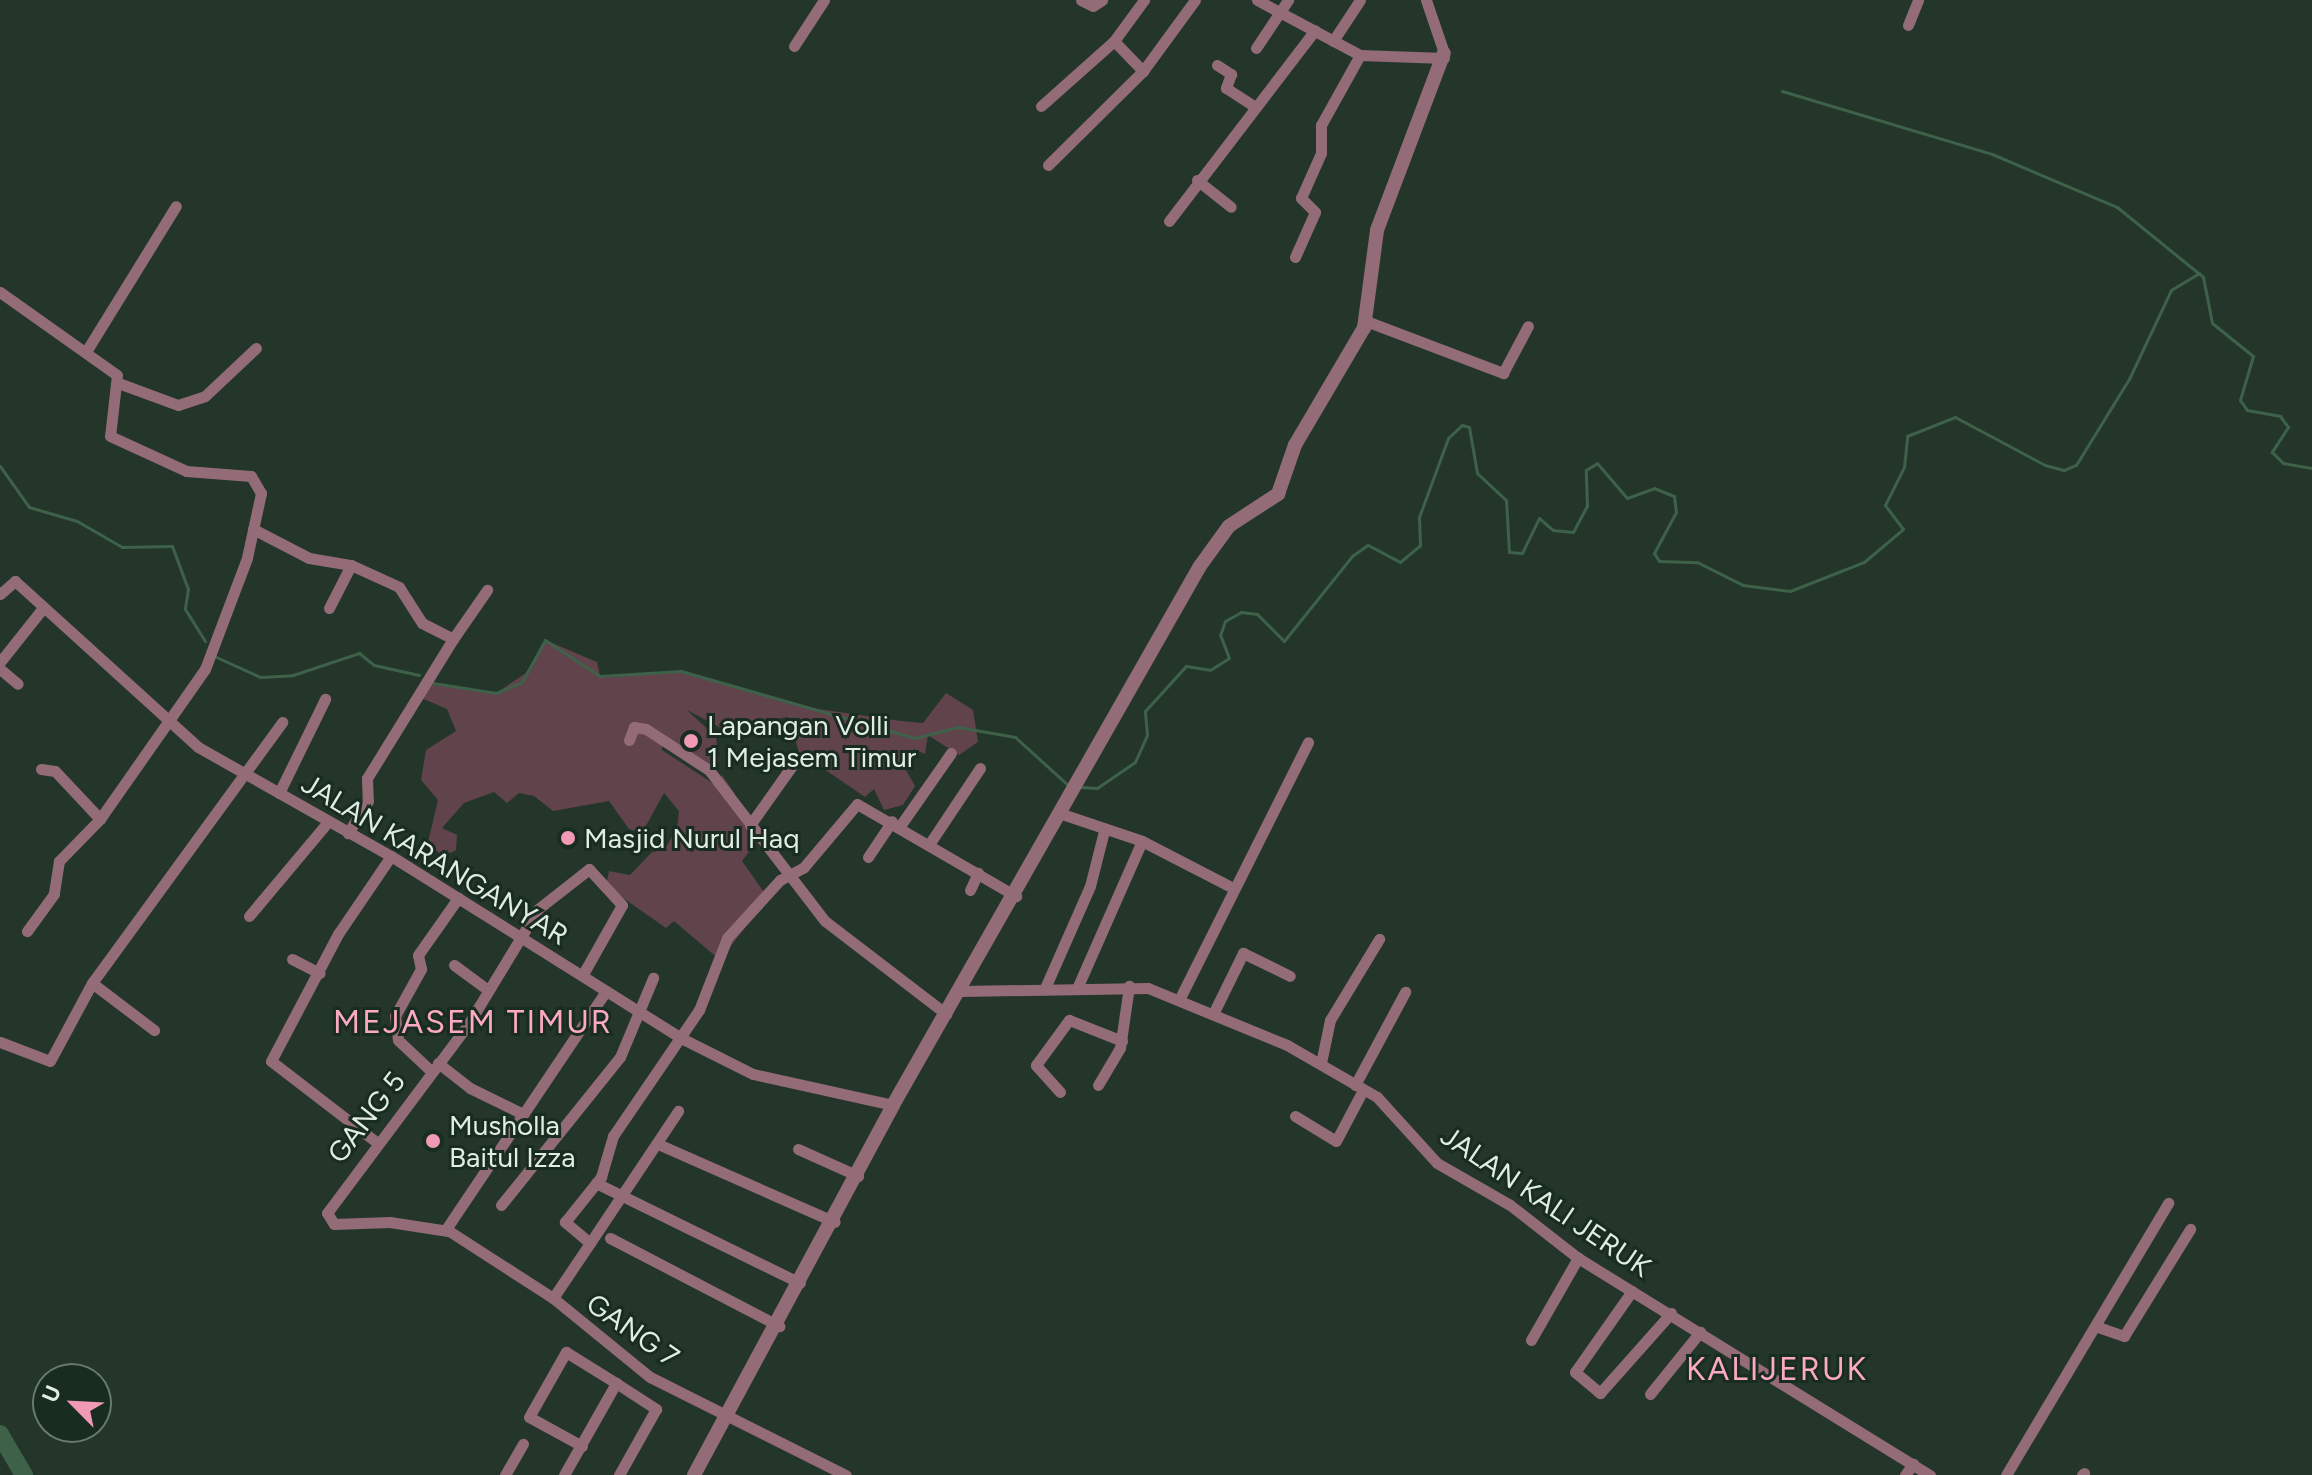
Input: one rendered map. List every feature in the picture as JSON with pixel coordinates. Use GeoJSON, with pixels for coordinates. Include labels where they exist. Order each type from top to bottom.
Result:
{"type":"FeatureCollection","features":[{"type":"Feature","properties":{"kind":"street"},"geometry":{"type":"LineString","coordinates":[[794,46],[824,0]]}},
{"type":"Feature","properties":{"kind":"street"},"geometry":{"type":"LineString","coordinates":[[1081,0],[1093,6],[1102,0]]}},
{"type":"Feature","properties":{"kind":"street"},"geometry":{"type":"LineString","coordinates":[[1041,106],[1114,41],[1144,0]]}},
{"type":"Feature","properties":{"kind":"street"},"geometry":{"type":"LineString","coordinates":[[1048,165],[1143,71],[1195,0]]}},
{"type":"Feature","properties":{"kind":"street"},"geometry":{"type":"LineString","coordinates":[[1257,0],[1360,55],[1444,56]]}},
{"type":"Feature","properties":{"kind":"street"},"geometry":{"type":"LineString","coordinates":[[1256,48],[1288,0]]}},
{"type":"Feature","properties":{"kind":"street"},"geometry":{"type":"LineString","coordinates":[[1333,41],[1360,0]]}},
{"type":"Feature","properties":{"kind":"street"},"geometry":{"type":"LineString","coordinates":[[694,1475],[835,1222],[893,1105],[1016,896],[1216,541],[1278,494],[1295,445],[1366,321],[1377,230],[1444,56],[1426,0]]}},
{"type":"Feature","properties":{"kind":"street"},"geometry":{"type":"LineString","coordinates":[[1908,25],[1918,0]]}},
{"type":"Feature","properties":{"kind":"street"},"geometry":{"type":"LineString","coordinates":[[1169,221],[1197,180],[1315,30]]}},
{"type":"Feature","properties":{"kind":"street"},"geometry":{"type":"LineString","coordinates":[[1114,41],[1143,71]]}},
{"type":"Feature","properties":{"kind":"street"},"geometry":{"type":"LineString","coordinates":[[1295,257],[1315,212],[1301,198],[1320,159],[1321,125],[1360,55]]}},
{"type":"Feature","properties":{"kind":"street"},"geometry":{"type":"LineString","coordinates":[[1217,65],[1231,74],[1226,88],[1254,106]]}},
{"type":"Feature","properties":{"kind":"street"},"geometry":{"type":"LineString","coordinates":[[1197,180],[1231,207]]}},
{"type":"Feature","properties":{"kind":"street"},"geometry":{"type":"LineString","coordinates":[[87,350],[176,206]]}},
{"type":"Feature","properties":{"kind":"street"},"geometry":{"type":"LineString","coordinates":[[0,292],[87,350],[121,384],[178,405],[205,396],[256,348]]}},
{"type":"Feature","properties":{"kind":"street"},"geometry":{"type":"LineString","coordinates":[[1366,321],[1498,373],[1528,326]]}},
{"type":"Feature","properties":{"kind":"street"},"geometry":{"type":"LineString","coordinates":[[27,931],[54,894],[59,861],[100,819],[211,657],[253,529],[261,493],[251,476],[186,471],[110,436],[121,384]]}},
{"type":"Feature","properties":{"kind":"street"},"geometry":{"type":"LineString","coordinates":[[253,529],[309,558],[351,565],[399,587],[422,623],[453,639]]}},
{"type":"Feature","properties":{"kind":"street"},"geometry":{"type":"LineString","coordinates":[[329,608],[351,565]]}},
{"type":"Feature","properties":{"kind":"street","name":"JALAN KARANGANYAR"},"geometry":{"type":"LineString","coordinates":[[0,594],[15,581],[167,724],[328,822],[391,856],[606,991],[640,1009],[681,1038],[753,1074],[893,1105]]}},
{"type":"Feature","properties":{"kind":"street"},"geometry":{"type":"LineString","coordinates":[[348,833],[368,801],[365,781],[487,590]]}},
{"type":"Feature","properties":{"kind":"street"},"geometry":{"type":"LineString","coordinates":[[0,662],[43,608]]}},
{"type":"Feature","properties":{"kind":"street"},"geometry":{"type":"LineString","coordinates":[[0,669],[18,684]]}},
{"type":"Feature","properties":{"kind":"street"},"geometry":{"type":"LineString","coordinates":[[279,793],[325,699]]}},
{"type":"Feature","properties":{"kind":"street"},"geometry":{"type":"LineString","coordinates":[[0,1042],[50,1061],[92,983],[282,722]]}},
{"type":"Feature","properties":{"kind":"street"},"geometry":{"type":"LineString","coordinates":[[629,740],[634,727],[646,729],[707,768],[789,876],[877,966],[952,1004]]}},
{"type":"Feature","properties":{"kind":"street"},"geometry":{"type":"LineString","coordinates":[[1180,998],[1231,887],[1308,742]]}},
{"type":"Feature","properties":{"kind":"street"},"geometry":{"type":"LineString","coordinates":[[868,857],[951,753]]}},
{"type":"Feature","properties":{"kind":"street"},"geometry":{"type":"LineString","coordinates":[[750,825],[796,760]]}},
{"type":"Feature","properties":{"kind":"street"},"geometry":{"type":"LineString","coordinates":[[930,843],[980,768]]}},
{"type":"Feature","properties":{"kind":"street"},"geometry":{"type":"LineString","coordinates":[[41,769],[55,771],[100,819]]}},
{"type":"Feature","properties":{"kind":"street"},"geometry":{"type":"LineString","coordinates":[[590,1243],[564,1224],[596,1183],[613,1136],[681,1038],[727,938],[857,804],[896,823],[1016,896]]}},
{"type":"Feature","properties":{"kind":"street"},"geometry":{"type":"LineString","coordinates":[[1062,814],[1104,831],[1142,841],[1231,887]]}},
{"type":"Feature","properties":{"kind":"street"},"geometry":{"type":"LineString","coordinates":[[249,916],[328,822]]}},
{"type":"Feature","properties":{"kind":"street"},"geometry":{"type":"LineString","coordinates":[[1045,988],[1090,886],[1104,831]]}},
{"type":"Feature","properties":{"kind":"street"},"geometry":{"type":"LineString","coordinates":[[1078,986],[1142,841]]}},
{"type":"Feature","properties":{"kind":"street"},"geometry":{"type":"LineString","coordinates":[[375,1141],[272,1064],[320,973],[391,856]]}},
{"type":"Feature","properties":{"kind":"street","name":"GANG 5"},"geometry":{"type":"LineString","coordinates":[[447,1228],[390,1222],[334,1224],[330,1207],[375,1141],[434,1067],[488,990],[520,936],[549,898],[590,870],[622,905],[582,976]]}},
{"type":"Feature","properties":{"kind":"street"},"geometry":{"type":"LineString","coordinates":[[970,890],[978,873]]}},
{"type":"Feature","properties":{"kind":"street"},"geometry":{"type":"LineString","coordinates":[[458,898],[418,955],[421,969],[395,1016],[398,1040],[434,1067],[519,1112]]}},
{"type":"Feature","properties":{"kind":"street"},"geometry":{"type":"LineString","coordinates":[[1321,1063],[1330,1020],[1379,939]]}},
{"type":"Feature","properties":{"kind":"street"},"geometry":{"type":"LineString","coordinates":[[1214,1012],[1243,953],[1290,976]]}},
{"type":"Feature","properties":{"kind":"street"},"geometry":{"type":"LineString","coordinates":[[292,959],[320,973]]}},
{"type":"Feature","properties":{"kind":"street"},"geometry":{"type":"LineString","coordinates":[[454,965],[488,990]]}},
{"type":"Feature","properties":{"kind":"street"},"geometry":{"type":"LineString","coordinates":[[501,1205],[620,1057],[653,978]]}},
{"type":"Feature","properties":{"kind":"street"},"geometry":{"type":"LineString","coordinates":[[92,983],[154,1030]]}},
{"type":"Feature","properties":{"kind":"street"},"geometry":{"type":"LineString","coordinates":[[1098,1085],[1122,1041],[1129,986]]}},
{"type":"Feature","properties":{"kind":"street","name":"JALAN KALI JERUK"},"geometry":{"type":"LineString","coordinates":[[952,1004],[1045,988],[1129,986],[1180,998],[1321,1063],[1397,1114],[1437,1163],[1510,1205],[1578,1258],[1930,1475]]}},
{"type":"Feature","properties":{"kind":"street"},"geometry":{"type":"LineString","coordinates":[[553,1298],[447,1228],[519,1112],[606,991]]}},
{"type":"Feature","properties":{"kind":"street"},"geometry":{"type":"LineString","coordinates":[[1295,1116],[1336,1141],[1405,992]]}},
{"type":"Feature","properties":{"kind":"street"},"geometry":{"type":"LineString","coordinates":[[1060,1092],[1036,1065],[1069,1020],[1122,1041]]}},
{"type":"Feature","properties":{"kind":"street","name":"GANG 7"},"geometry":{"type":"LineString","coordinates":[[678,1111],[663,1146],[620,1196],[553,1298],[650,1377],[732,1411],[846,1475]]}},
{"type":"Feature","properties":{"kind":"street"},"geometry":{"type":"LineString","coordinates":[[663,1146],[835,1222]]}},
{"type":"Feature","properties":{"kind":"street"},"geometry":{"type":"LineString","coordinates":[[798,1149],[858,1176]]}},
{"type":"Feature","properties":{"kind":"street"},"geometry":{"type":"LineString","coordinates":[[596,1183],[800,1283]]}},
{"type":"Feature","properties":{"kind":"street"},"geometry":{"type":"LineString","coordinates":[[2006,1475],[2168,1203]]}},
{"type":"Feature","properties":{"kind":"street"},"geometry":{"type":"LineString","coordinates":[[2095,1326],[2124,1336],[2190,1229]]}},
{"type":"Feature","properties":{"kind":"street"},"geometry":{"type":"LineString","coordinates":[[610,1238],[779,1326]]}},
{"type":"Feature","properties":{"kind":"street"},"geometry":{"type":"LineString","coordinates":[[1531,1340],[1578,1258]]}},
{"type":"Feature","properties":{"kind":"street"},"geometry":{"type":"LineString","coordinates":[[1632,1291],[1575,1372],[1600,1393],[1671,1313]]}},
{"type":"Feature","properties":{"kind":"street"},"geometry":{"type":"LineString","coordinates":[[1650,1394],[1700,1332]]}},
{"type":"Feature","properties":{"kind":"street"},"geometry":{"type":"LineString","coordinates":[[582,1446],[526,1416],[566,1352],[656,1409],[619,1475]]}},
{"type":"Feature","properties":{"kind":"street"},"geometry":{"type":"LineString","coordinates":[[564,1475],[616,1383]]}},
{"type":"Feature","properties":{"kind":"street"},"geometry":{"type":"LineString","coordinates":[[505,1475],[523,1444]]}},
{"type":"Feature","properties":{"kind":"street"},"geometry":{"type":"LineString","coordinates":[[1905,1475],[1913,1464]]}},
{"type":"Feature","properties":{"kind":"shaded area"},"geometry":{"type":"Polygon","coordinates":[[[545,640],[597,662],[600,676],[681,671],[797,706],[901,721],[923,723],[946,693],[973,710],[978,742],[959,755],[928,735],[925,754],[914,749],[902,763],[915,786],[903,805],[884,810],[874,789],[865,797],[799,752],[788,717],[723,729],[687,710],[716,737],[719,761],[703,772],[663,736],[662,750],[714,784],[722,775],[735,794],[730,804],[757,841],[742,861],[768,898],[720,960],[674,921],[666,928],[606,886],[609,871],[630,875],[652,852],[664,850],[677,829],[679,811],[664,793],[642,833],[629,829],[609,801],[553,811],[534,796],[519,793],[507,803],[494,792],[464,803],[442,828],[457,835],[456,850],[443,857],[428,842],[438,800],[421,780],[426,750],[456,731],[447,709],[419,697],[427,684],[496,693],[526,673],[545,640]]]}},
{"type":"Feature","properties":{"kind":"waterway"},"geometry":{"type":"LineString","coordinates":[[1782,91],[1992,154],[2117,207],[2203,277],[2212,323],[2253,356],[2240,400],[2247,410],[2280,416],[2288,427],[2272,452],[2283,463],[2312,468]]}},
{"type":"Feature","properties":{"kind":"waterway"},"geometry":{"type":"LineString","coordinates":[[1081,787],[1097,788],[1135,762],[1147,735],[1145,711],[1186,666],[1210,670],[1229,658],[1220,635],[1225,621],[1241,612],[1257,614],[1284,641],[1352,556],[1368,545],[1400,562],[1420,545],[1419,517],[1448,438],[1462,425],[1469,427],[1477,473],[1506,500],[1509,552],[1522,553],[1539,518],[1553,530],[1573,532],[1587,506],[1586,470],[1597,463],[1627,498],[1654,488],[1674,496],[1676,512],[1654,553],[1659,561],[1697,562],[1743,585],[1790,591],[1864,562],[1903,529],[1885,505],[1904,467],[1907,436],[1955,417],[2045,465],[2064,470],[2076,465],[2129,379],[2171,290],[2199,273]]}},
{"type":"Feature","properties":{"kind":"waterway"},"geometry":{"type":"LineString","coordinates":[[0,466],[29,507],[77,521],[122,547],[172,546],[188,589],[185,609],[205,641]]}},
{"type":"Feature","properties":{"kind":"waterway"},"geometry":{"type":"LineString","coordinates":[[433,683],[496,693],[522,682],[545,640],[600,676],[681,671],[915,738],[958,727],[1015,737],[1069,786]]}},
{"type":"Feature","properties":{"kind":"waterway"},"geometry":{"type":"LineString","coordinates":[[214,656],[260,677],[293,675],[359,653],[374,665],[419,675]]}},
{"type":"Feature","properties":{"kind":"waterway"},"geometry":{"type":"LineString","coordinates":[[0,1434],[24,1475]]}},
{"type":"Feature","properties":{"kind":"place","name":"Lapangan Volli 1 Mejasem Timur"},"geometry":{"type":"Point","coordinates":[691,741]}},
{"type":"Feature","properties":{"kind":"place","name":"Masjid Nurul Haq"},"geometry":{"type":"Point","coordinates":[568,838]}},
{"type":"Feature","properties":{"kind":"place","name":"Musholla Baitul Izza"},"geometry":{"type":"Point","coordinates":[433,1141]}},
{"type":"Feature","properties":{"kind":"district","name":"MEJASEM TIMUR"},"geometry":{"type":"Point","coordinates":[473,1022]}},
{"type":"Feature","properties":{"kind":"district","name":"KALIJERUK"},"geometry":{"type":"Point","coordinates":[1777,1369]}}]}
